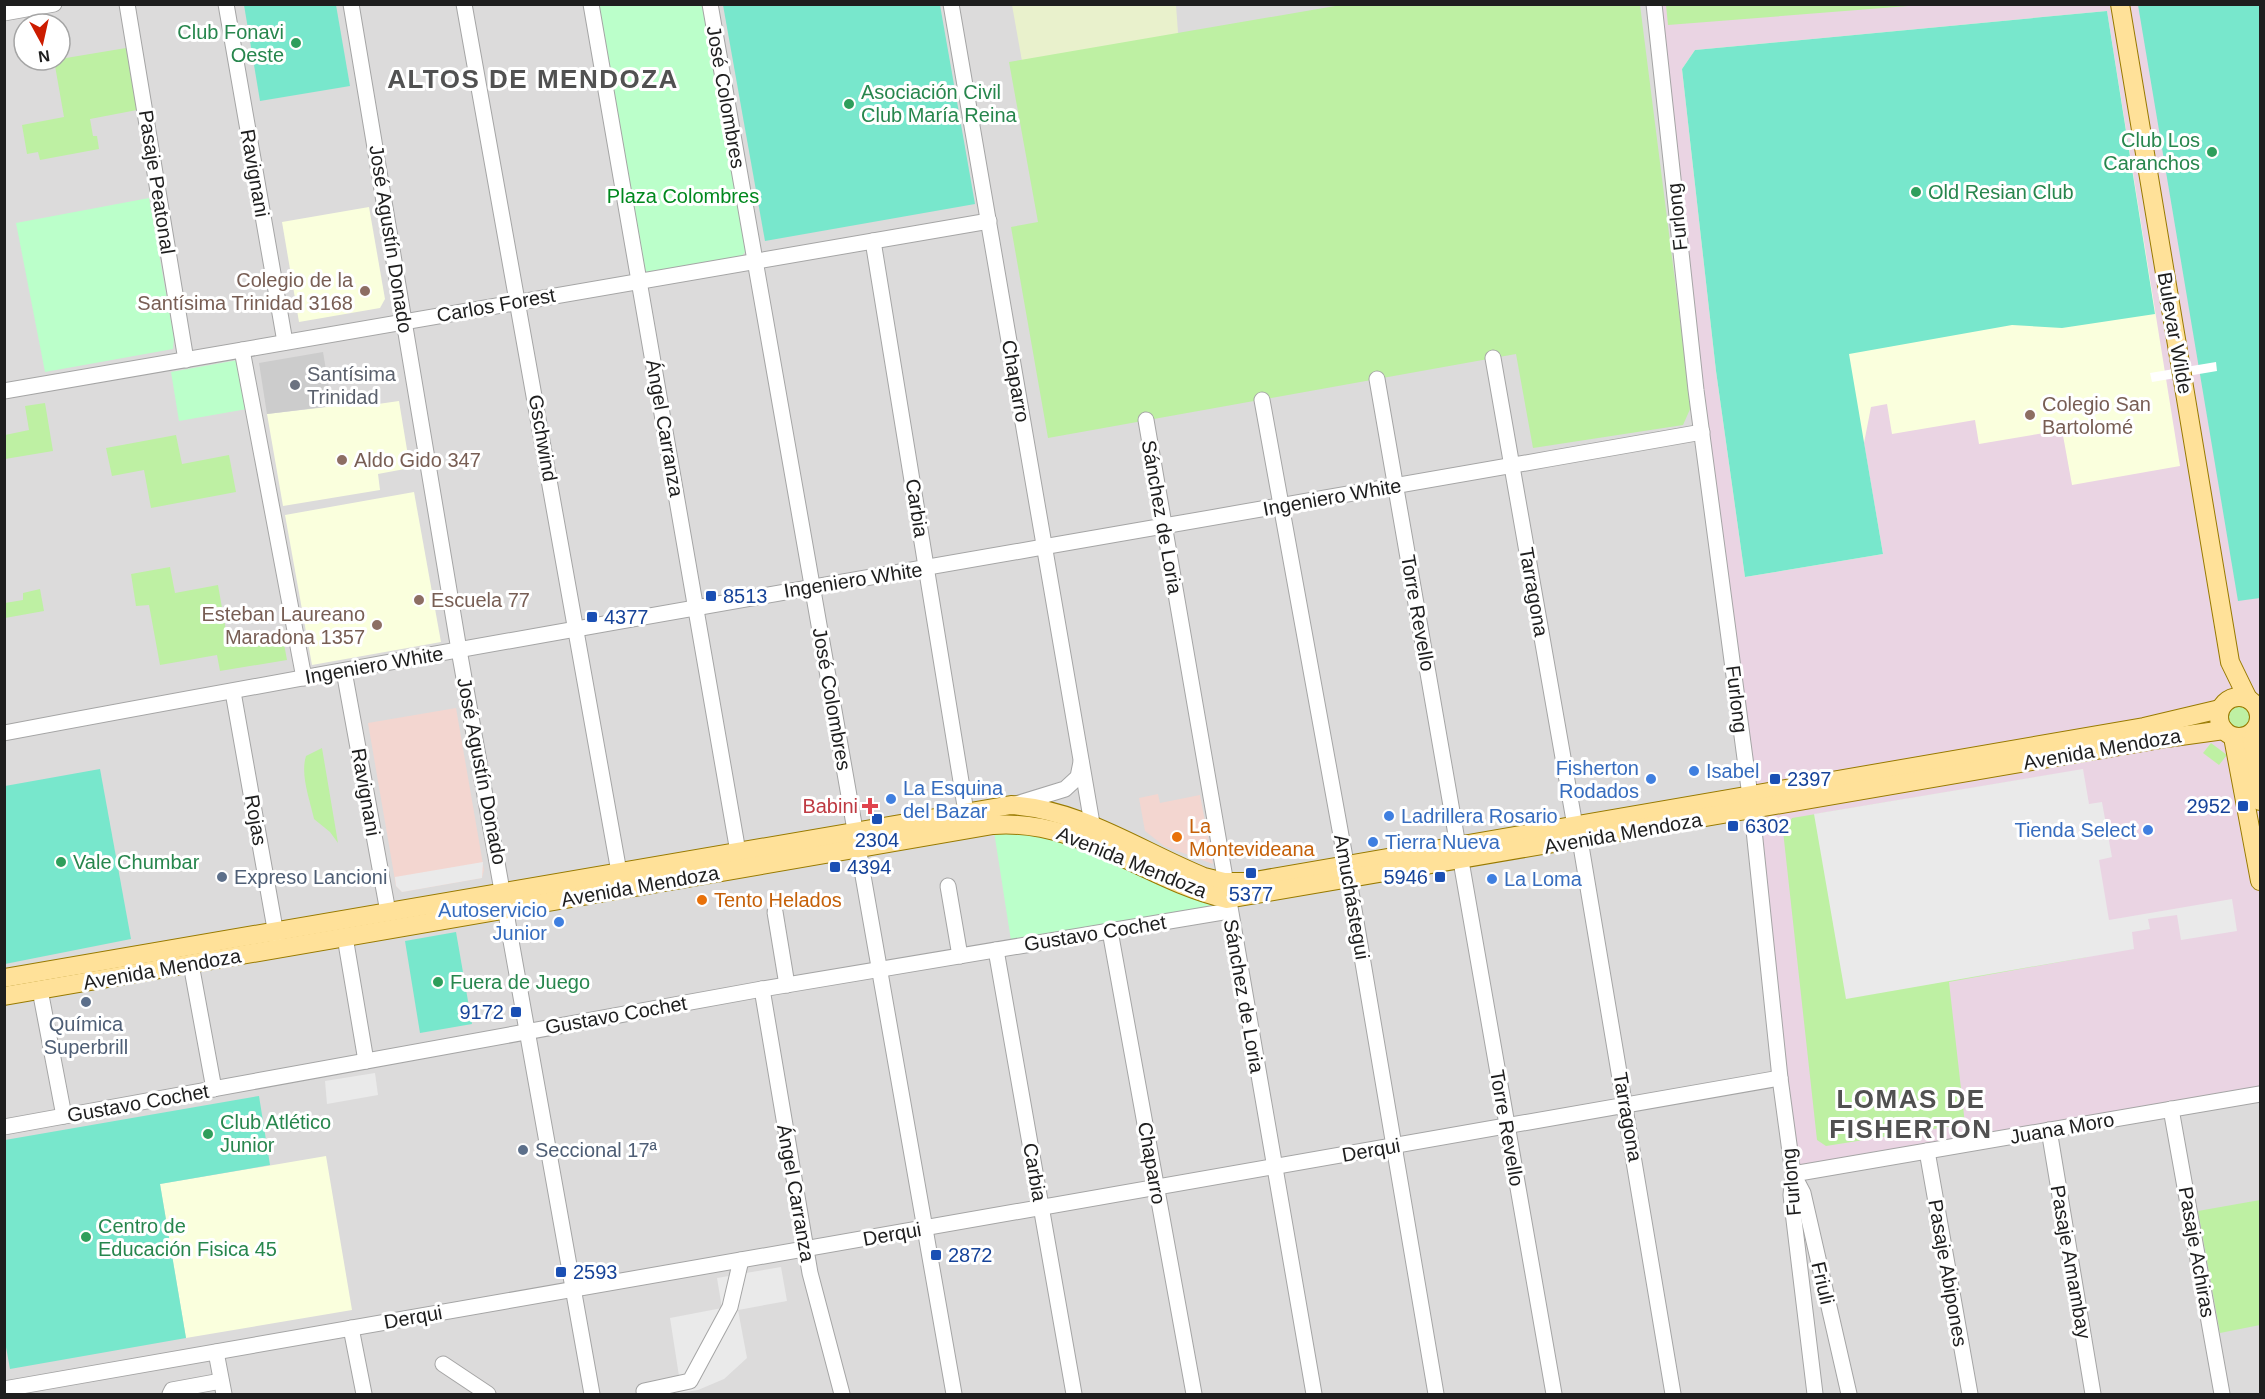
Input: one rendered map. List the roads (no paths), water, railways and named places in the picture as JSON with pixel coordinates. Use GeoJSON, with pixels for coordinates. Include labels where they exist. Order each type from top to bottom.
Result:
{"type":"FeatureCollection","features":[{"type":"Feature","properties":{"kind":"main road","name":"Bulevar Wilde"},"geometry":{"type":"LineString","coordinates":[[2120,4],[2230,662],[2222,707]]}},
{"type":"Feature","properties":{"kind":"main road","name":"Bulevar Wilde"},"geometry":{"type":"LineString","coordinates":[[2230,662],[2254,701]]}},
{"type":"Feature","properties":{"kind":"main road","name":"Avenida Mendoza"},"geometry":{"type":"LineString","coordinates":[[1751,803],[2144,727],[2222,707],[2230,699],[2254,701]]}},
{"type":"Feature","properties":{"kind":"main road"},"geometry":{"type":"LineString","coordinates":[[2254,701],[2259,712],[2258,726],[2252,745],[2260,801]]}},
{"type":"Feature","properties":{"kind":"main road"},"geometry":{"type":"LineString","coordinates":[[2222,707],[2219,716],[2228,733],[2260,881]]}},
{"type":"Feature","properties":{"kind":"main road","name":"Avenida Mendoza"},"geometry":{"type":"LineString","coordinates":[[4,978],[160,960],[277,940],[345,937],[619,872],[738,852],[1011,824],[1039,826],[1096,844],[1169,881],[1199,893],[1227,897],[1348,873],[1751,803],[2166,738],[2228,733],[2241,737],[2258,726]]}},
{"type":"Feature","properties":{"kind":"main road","name":"Avenida Mendoza"},"geometry":{"type":"LineString","coordinates":[[4,996],[40,990],[160,960],[191,964],[388,912],[506,900],[857,840],[966,812],[1011,805],[1036,807],[1068,814],[1128,840],[1227,897]]}},
{"type":"Feature","properties":{"kind":"street"},"geometry":{"type":"LineString","coordinates":[[4,13],[54,4]]}},
{"type":"Feature","properties":{"kind":"street","name":"Pasaje Peatonal"},"geometry":{"type":"LineString","coordinates":[[127,4],[186,360]]}},
{"type":"Feature","properties":{"kind":"street","name":"Ravignani"},"geometry":{"type":"LineString","coordinates":[[226,4],[285,342]]}},
{"type":"Feature","properties":{"kind":"street","name":"José Agustín Donado"},"geometry":{"type":"LineString","coordinates":[[351,4],[459,650],[506,900],[592,1395]]}},
{"type":"Feature","properties":{"kind":"street","name":"Gschwind"},"geometry":{"type":"LineString","coordinates":[[464,4],[619,872]]}},
{"type":"Feature","properties":{"kind":"street","name":"Ángel Carranza"},"geometry":{"type":"LineString","coordinates":[[591,4],[738,852]]}},
{"type":"Feature","properties":{"kind":"street","name":"José Colombres"},"geometry":{"type":"LineString","coordinates":[[710,4],[954,1395]]}},
{"type":"Feature","properties":{"kind":"street","name":"Chaparro"},"geometry":{"type":"LineString","coordinates":[[951,4],[1096,844]]}},
{"type":"Feature","properties":{"kind":"street","name":"Furlong"},"geometry":{"type":"LineString","coordinates":[[1654,4],[1702,432],[1751,803],[1780,1078],[1793,1174],[1791,1195],[1815,1395]]}},
{"type":"Feature","properties":{"kind":"street","name":"Carlos Forest"},"geometry":{"type":"LineString","coordinates":[[4,391],[988,221]]}},
{"type":"Feature","properties":{"kind":"street","name":"Carbia"},"geometry":{"type":"LineString","coordinates":[[873,241],[966,812]]}},
{"type":"Feature","properties":{"kind":"street"},"geometry":{"type":"LineString","coordinates":[[242,350],[304,678]]}},
{"type":"Feature","properties":{"kind":"street","name":"Tarragona"},"geometry":{"type":"LineString","coordinates":[[1493,358],[1626,1105],[1673,1395]]}},
{"type":"Feature","properties":{"kind":"street","name":"Torre Revello"},"geometry":{"type":"LineString","coordinates":[[1377,379],[1554,1395]]}},
{"type":"Feature","properties":{"kind":"street","name":"Amuchástegui"},"geometry":{"type":"LineString","coordinates":[[1262,400],[1348,873],[1437,1395]]}},
{"type":"Feature","properties":{"kind":"street","name":"Sánchez de Loria"},"geometry":{"type":"LineString","coordinates":[[1146,420],[1314,1395]]}},
{"type":"Feature","properties":{"kind":"street","name":"Ingeniero White"},"geometry":{"type":"LineString","coordinates":[[4,733],[812,586],[1045,548],[1702,432]]}},
{"type":"Feature","properties":{"kind":"street","name":"Ravignani"},"geometry":{"type":"LineString","coordinates":[[344,671],[388,912]]}},
{"type":"Feature","properties":{"kind":"street","name":"Rojas"},"geometry":{"type":"LineString","coordinates":[[233,692],[277,940]]}},
{"type":"Feature","properties":{"kind":"street"},"geometry":{"type":"LineString","coordinates":[[1011,805],[1065,789],[1078,777],[1081,759]]}},
{"type":"Feature","properties":{"kind":"street"},"geometry":{"type":"LineString","coordinates":[[948,886],[960,956]]}},
{"type":"Feature","properties":{"kind":"street","name":"Gustavo Cochet"},"geometry":{"type":"LineString","coordinates":[[4,1127],[762,989],[1110,931],[1227,897]]}},
{"type":"Feature","properties":{"kind":"street"},"geometry":{"type":"LineString","coordinates":[[775,912],[787,985]]}},
{"type":"Feature","properties":{"kind":"street","name":"Chaparro"},"geometry":{"type":"LineString","coordinates":[[1110,931],[1194,1395]]}},
{"type":"Feature","properties":{"kind":"street"},"geometry":{"type":"LineString","coordinates":[[345,937],[366,1061]]}},
{"type":"Feature","properties":{"kind":"street","name":"Carbia"},"geometry":{"type":"LineString","coordinates":[[996,950],[1074,1395]]}},
{"type":"Feature","properties":{"kind":"street"},"geometry":{"type":"LineString","coordinates":[[191,964],[214,1089]]}},
{"type":"Feature","properties":{"kind":"street","name":"Ángel Carranza"},"geometry":{"type":"LineString","coordinates":[[762,989],[806,1249],[842,1395]]}},
{"type":"Feature","properties":{"kind":"street"},"geometry":{"type":"LineString","coordinates":[[40,990],[64,1116]]}},
{"type":"Feature","properties":{"kind":"street","name":"Derqui"},"geometry":{"type":"LineString","coordinates":[[4,1389],[1780,1078]]}},
{"type":"Feature","properties":{"kind":"street","name":"Juana Moro"},"geometry":{"type":"LineString","coordinates":[[1793,1174],[2260,1094]]}},
{"type":"Feature","properties":{"kind":"street","name":"Pasaje Achiras"},"geometry":{"type":"LineString","coordinates":[[2171,1109],[2222,1395]]}},
{"type":"Feature","properties":{"kind":"street","name":"Pasaje Amambay"},"geometry":{"type":"LineString","coordinates":[[2049,1130],[2094,1395]]}},
{"type":"Feature","properties":{"kind":"street","name":"Pasaje Abipones"},"geometry":{"type":"LineString","coordinates":[[1927,1151],[1970,1395]]}},
{"type":"Feature","properties":{"kind":"street","name":"Friuli"},"geometry":{"type":"LineString","coordinates":[[1793,1174],[1803,1193],[1849,1395]]}},
{"type":"Feature","properties":{"kind":"street"},"geometry":{"type":"LineString","coordinates":[[645,1395],[645,1391],[690,1381],[730,1307],[741,1260]]}},
{"type":"Feature","properties":{"kind":"street"},"geometry":{"type":"LineString","coordinates":[[351,1328],[364,1395]]}},
{"type":"Feature","properties":{"kind":"street"},"geometry":{"type":"LineString","coordinates":[[170,1395],[172,1390],[222,1388],[216,1352]]}},
{"type":"Feature","properties":{"kind":"street"},"geometry":{"type":"LineString","coordinates":[[443,1364],[488,1395]]}},
{"type":"Feature","properties":{"kind":"place","name":"Club Fonavi Oeste"},"geometry":{"type":"Point","coordinates":[296,43]}},
{"type":"Feature","properties":{"kind":"place","name":"Asociación Civil Club María Reina"},"geometry":{"type":"Point","coordinates":[849,104]}},
{"type":"Feature","properties":{"kind":"place","name":"Club Los Caranchos"},"geometry":{"type":"Point","coordinates":[2212,152]}},
{"type":"Feature","properties":{"kind":"place","name":"Old Resian Club"},"geometry":{"type":"Point","coordinates":[1916,192]}},
{"type":"Feature","properties":{"kind":"place","name":"Colegio de la Santísima Trinidad 3168"},"geometry":{"type":"Point","coordinates":[365,291]}},
{"type":"Feature","properties":{"kind":"place","name":"Santísima Trinidad"},"geometry":{"type":"Point","coordinates":[295,385]}},
{"type":"Feature","properties":{"kind":"place","name":"Colegio San Bartolomé"},"geometry":{"type":"Point","coordinates":[2030,415]}},
{"type":"Feature","properties":{"kind":"place","name":"Aldo Gido 347"},"geometry":{"type":"Point","coordinates":[342,460]}},
{"type":"Feature","properties":{"kind":"place","name":"8513"},"geometry":{"type":"Point","coordinates":[711,596]}},
{"type":"Feature","properties":{"kind":"place","name":"Escuela 77"},"geometry":{"type":"Point","coordinates":[419,600]}},
{"type":"Feature","properties":{"kind":"place","name":"4377"},"geometry":{"type":"Point","coordinates":[592,617]}},
{"type":"Feature","properties":{"kind":"place","name":"Esteban Laureano Maradona 1357"},"geometry":{"type":"Point","coordinates":[377,625]}},
{"type":"Feature","properties":{"kind":"place","name":"Isabel"},"geometry":{"type":"Point","coordinates":[1694,771]}},
{"type":"Feature","properties":{"kind":"place","name":"Fisherton Rodados"},"geometry":{"type":"Point","coordinates":[1651,779]}},
{"type":"Feature","properties":{"kind":"place","name":"2397"},"geometry":{"type":"Point","coordinates":[1775,779]}},
{"type":"Feature","properties":{"kind":"place","name":"La Esquina del Bazar"},"geometry":{"type":"Point","coordinates":[891,799]}},
{"type":"Feature","properties":{"kind":"place","name":"Babini"},"geometry":{"type":"Point","coordinates":[870,806]}},
{"type":"Feature","properties":{"kind":"place","name":"2952"},"geometry":{"type":"Point","coordinates":[2243,806]}},
{"type":"Feature","properties":{"kind":"place","name":"Ladrillera Rosario"},"geometry":{"type":"Point","coordinates":[1389,816]}},
{"type":"Feature","properties":{"kind":"place","name":"2304"},"geometry":{"type":"Point","coordinates":[877,819]}},
{"type":"Feature","properties":{"kind":"place","name":"6302"},"geometry":{"type":"Point","coordinates":[1733,826]}},
{"type":"Feature","properties":{"kind":"place","name":"Tienda Select"},"geometry":{"type":"Point","coordinates":[2148,830]}},
{"type":"Feature","properties":{"kind":"place","name":"La Montevideana"},"geometry":{"type":"Point","coordinates":[1177,837]}},
{"type":"Feature","properties":{"kind":"place","name":"Tierra Nueva"},"geometry":{"type":"Point","coordinates":[1373,842]}},
{"type":"Feature","properties":{"kind":"place","name":"Vale Chumbar"},"geometry":{"type":"Point","coordinates":[61,862]}},
{"type":"Feature","properties":{"kind":"place","name":"4394"},"geometry":{"type":"Point","coordinates":[835,867]}},
{"type":"Feature","properties":{"kind":"place","name":"5377"},"geometry":{"type":"Point","coordinates":[1251,873]}},
{"type":"Feature","properties":{"kind":"place","name":"Expreso Lancioni"},"geometry":{"type":"Point","coordinates":[222,877]}},
{"type":"Feature","properties":{"kind":"place","name":"5946"},"geometry":{"type":"Point","coordinates":[1440,877]}},
{"type":"Feature","properties":{"kind":"place","name":"La Loma"},"geometry":{"type":"Point","coordinates":[1492,879]}},
{"type":"Feature","properties":{"kind":"place","name":"Tento Helados"},"geometry":{"type":"Point","coordinates":[702,900]}},
{"type":"Feature","properties":{"kind":"place","name":"Autoservicio Junior"},"geometry":{"type":"Point","coordinates":[559,922]}},
{"type":"Feature","properties":{"kind":"place","name":"Fuera de Juego"},"geometry":{"type":"Point","coordinates":[438,982]}},
{"type":"Feature","properties":{"kind":"place","name":"Química Superbrill"},"geometry":{"type":"Point","coordinates":[86,1002]}},
{"type":"Feature","properties":{"kind":"place","name":"9172"},"geometry":{"type":"Point","coordinates":[516,1012]}},
{"type":"Feature","properties":{"kind":"place","name":"Club Atlético Junior"},"geometry":{"type":"Point","coordinates":[208,1134]}},
{"type":"Feature","properties":{"kind":"place","name":"Seccional 17ª"},"geometry":{"type":"Point","coordinates":[523,1150]}},
{"type":"Feature","properties":{"kind":"place","name":"Centro de Educación Fisica 45"},"geometry":{"type":"Point","coordinates":[86,1237]}},
{"type":"Feature","properties":{"kind":"place","name":"2872"},"geometry":{"type":"Point","coordinates":[936,1255]}},
{"type":"Feature","properties":{"kind":"place","name":"2593"},"geometry":{"type":"Point","coordinates":[561,1272]}},
{"type":"Feature","properties":{"kind":"district","name":"ALTOS DE MENDOZA"},"geometry":{"type":"Point","coordinates":[533,79]}},
{"type":"Feature","properties":{"kind":"district","name":"LOMAS DE FISHERTON"},"geometry":{"type":"Point","coordinates":[1911,1114]}},
{"type":"Feature","properties":{"kind":"park label","name":"Plaza Colombres"},"geometry":{"type":"Point","coordinates":[683,196]}}]}
